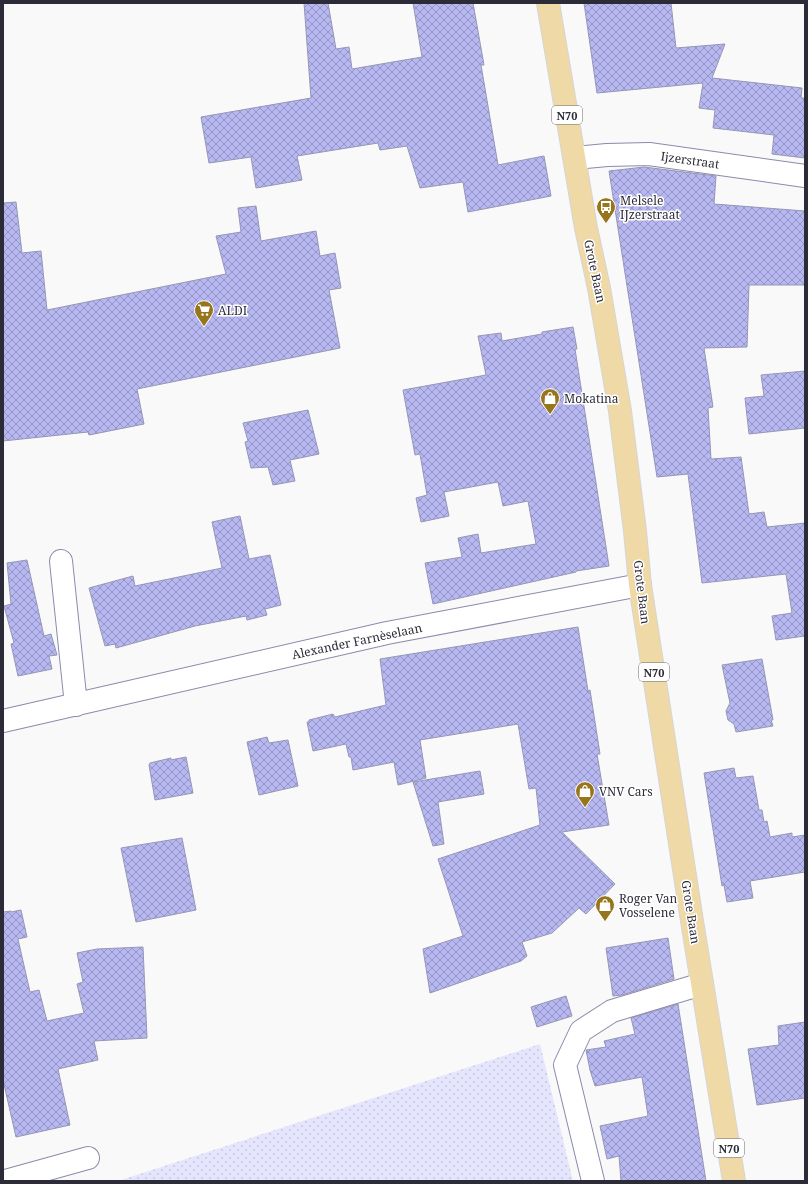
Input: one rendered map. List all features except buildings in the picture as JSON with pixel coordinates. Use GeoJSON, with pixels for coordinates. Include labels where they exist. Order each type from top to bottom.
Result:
{"type":"FeatureCollection","features":[{"type":"Feature","properties":{"kind":"main road","name":"Grote Baan"},"geometry":{"type":"LineString","coordinates":[[548,3],[586,228],[599,288],[620,411],[635,530],[640,585],[734,1181]]}},
{"type":"Feature","properties":{"kind":"street","name":"Ijzerstraat"},"geometry":{"type":"LineString","coordinates":[[575,158],[607,155],[649,154],[805,176]]}},
{"type":"Feature","properties":{"kind":"street"},"geometry":{"type":"LineString","coordinates":[[61,561],[76,705]]}},
{"type":"Feature","properties":{"kind":"street","name":"Alexander Farnèselaan"},"geometry":{"type":"LineString","coordinates":[[3,721],[387,633],[640,585]]}},
{"type":"Feature","properties":{"kind":"street"},"geometry":{"type":"LineString","coordinates":[[594,1181],[565,1065],[581,1031],[612,1011],[702,984]]}},
{"type":"Feature","properties":{"kind":"street"},"geometry":{"type":"LineString","coordinates":[[5,1181],[88,1158]]}},
{"type":"Feature","properties":{"kind":"shaded area"},"geometry":{"type":"Polygon","coordinates":[[[540,1044],[573,1181],[118,1181],[540,1044]]]}},
{"type":"Feature","properties":{"kind":"place","name":"Melsele IJzerstraat"},"geometry":{"type":"Point","coordinates":[606,224]}},
{"type":"Feature","properties":{"kind":"place","name":"ALDI"},"geometry":{"type":"Point","coordinates":[204,327]}},
{"type":"Feature","properties":{"kind":"place","name":"Mokatina"},"geometry":{"type":"Point","coordinates":[550,415]}},
{"type":"Feature","properties":{"kind":"place","name":"VNV Cars"},"geometry":{"type":"Point","coordinates":[585,808]}},
{"type":"Feature","properties":{"kind":"place","name":"Roger Van Vosselene"},"geometry":{"type":"Point","coordinates":[605,922]}}]}
